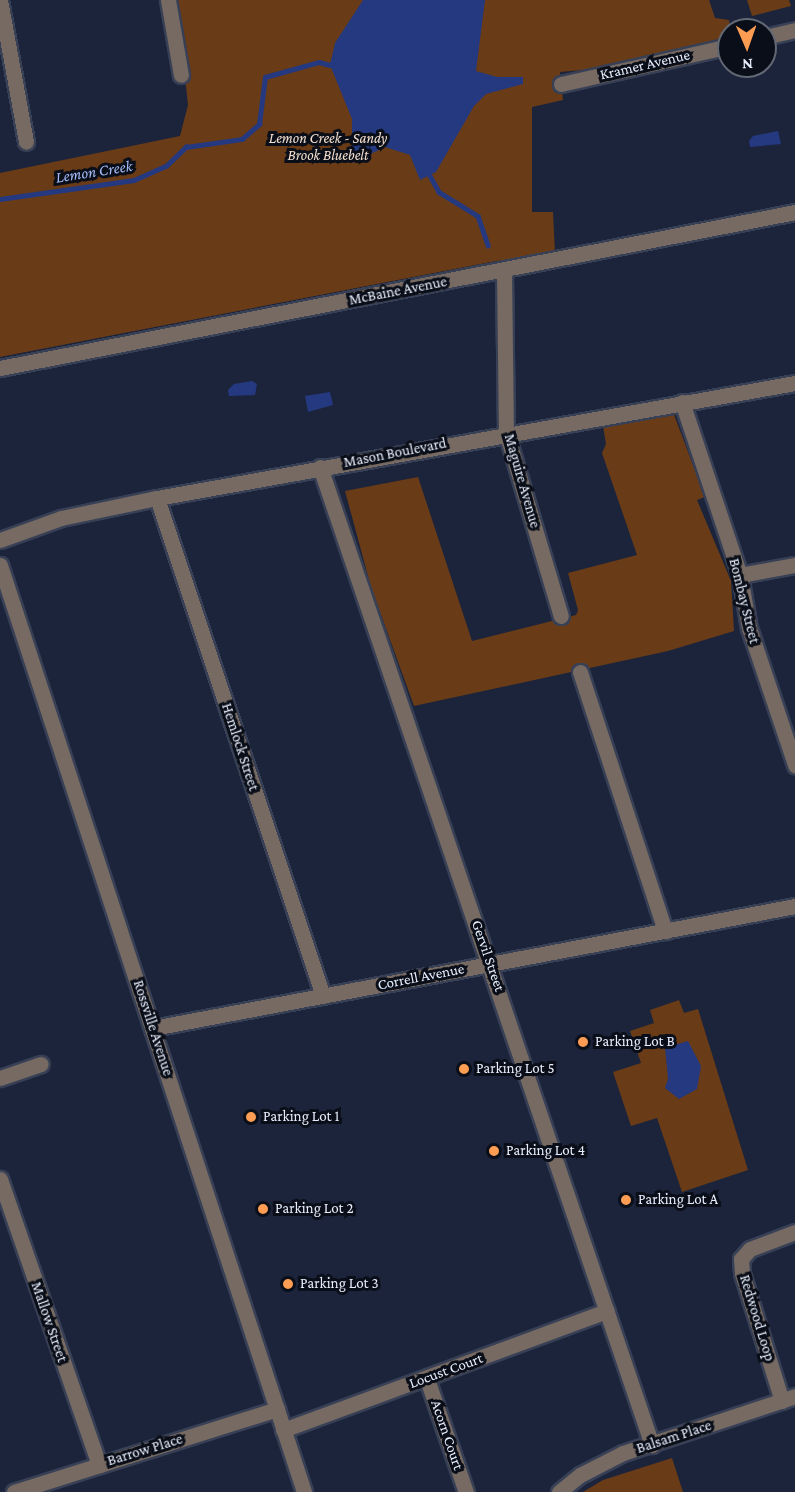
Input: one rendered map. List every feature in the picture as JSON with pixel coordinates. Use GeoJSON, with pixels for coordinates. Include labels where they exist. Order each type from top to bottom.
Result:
{"type":"FeatureCollection","features":[{"type":"Feature","properties":{"kind":"street"},"geometry":{"type":"LineString","coordinates":[[0,0],[26,142]]}},
{"type":"Feature","properties":{"kind":"street"},"geometry":{"type":"LineString","coordinates":[[168,0],[181,75]]}},
{"type":"Feature","properties":{"kind":"street"},"geometry":{"type":"LineString","coordinates":[[777,34],[795,30]]}},
{"type":"Feature","properties":{"kind":"street","name":"Kramer Avenue"},"geometry":{"type":"LineString","coordinates":[[561,84],[717,49]]}},
{"type":"Feature","properties":{"kind":"street","name":"McBaine Avenue"},"geometry":{"type":"LineString","coordinates":[[0,368],[504,271],[795,212]]}},
{"type":"Feature","properties":{"kind":"street","name":"Maguire Avenue"},"geometry":{"type":"LineString","coordinates":[[504,271],[506,432],[561,616]]}},
{"type":"Feature","properties":{"kind":"street","name":"Mason Boulevard"},"geometry":{"type":"LineString","coordinates":[[0,540],[61,518],[157,498],[506,432],[795,383]]}},
{"type":"Feature","properties":{"kind":"street","name":"Bombay Street"},"geometry":{"type":"LineString","coordinates":[[682,402],[740,574],[749,628],[790,735],[795,765]]}},
{"type":"Feature","properties":{"kind":"street","name":"Gervil Street"},"geometry":{"type":"LineString","coordinates":[[321,467],[652,1445]]}},
{"type":"Feature","properties":{"kind":"street","name":"Hemlock Street"},"geometry":{"type":"LineString","coordinates":[[157,498],[323,996]]}},
{"type":"Feature","properties":{"kind":"street","name":"Rossville Avenue"},"geometry":{"type":"LineString","coordinates":[[0,565],[304,1492]]}},
{"type":"Feature","properties":{"kind":"street"},"geometry":{"type":"LineString","coordinates":[[740,574],[795,565]]}},
{"type":"Feature","properties":{"kind":"street"},"geometry":{"type":"LineString","coordinates":[[580,672],[665,931]]}},
{"type":"Feature","properties":{"kind":"street","name":"Correll Avenue"},"geometry":{"type":"LineString","coordinates":[[153,1028],[795,906]]}},
{"type":"Feature","properties":{"kind":"street"},"geometry":{"type":"LineString","coordinates":[[0,1078],[41,1064]]}},
{"type":"Feature","properties":{"kind":"street","name":"Mallow Street"},"geometry":{"type":"LineString","coordinates":[[0,1179],[99,1465]]}},
{"type":"Feature","properties":{"kind":"street","name":"Redwood Loop"},"geometry":{"type":"LineString","coordinates":[[789,1399],[741,1266],[750,1249],[794,1234]]}},
{"type":"Feature","properties":{"kind":"street","name":"Locust Court"},"geometry":{"type":"LineString","coordinates":[[283,1430],[607,1311]]}},
{"type":"Feature","properties":{"kind":"street","name":"Acorn Court"},"geometry":{"type":"LineString","coordinates":[[427,1378],[466,1492]]}},
{"type":"Feature","properties":{"kind":"street","name":"Balsam Place"},"geometry":{"type":"LineString","coordinates":[[559,1492],[602,1462],[789,1399]]}},
{"type":"Feature","properties":{"kind":"street","name":"Barrow Place"},"geometry":{"type":"LineString","coordinates":[[14,1492],[277,1409]]}},
{"type":"Feature","properties":{"kind":"green space","name":"Lemon Creek - Sandy Brook Bluebelt"},"geometry":{"type":"Polygon","coordinates":[[[178,0],[709,0],[717,18],[717,39],[594,69],[560,72],[563,100],[532,107],[532,212],[553,212],[555,254],[496,261],[0,357],[0,173],[180,136],[188,105],[185,77],[191,74],[178,0]]]}},
{"type":"Feature","properties":{"kind":"green space"},"geometry":{"type":"Polygon","coordinates":[[[747,0],[789,0],[791,6],[752,16],[747,0]]]}},
{"type":"Feature","properties":{"kind":"green space"},"geometry":{"type":"Polygon","coordinates":[[[673,412],[705,497],[697,500],[731,581],[734,631],[668,651],[414,706],[371,587],[345,491],[418,477],[472,641],[576,615],[578,610],[568,573],[637,555],[602,453],[606,444],[603,426],[673,412]]]}},
{"type":"Feature","properties":{"kind":"green space"},"geometry":{"type":"Polygon","coordinates":[[[679,1000],[684,1013],[698,1009],[748,1170],[682,1192],[657,1118],[631,1126],[613,1072],[641,1063],[630,1031],[654,1023],[650,1010],[679,1000]]]}},
{"type":"Feature","properties":{"kind":"green space"},"geometry":{"type":"Polygon","coordinates":[[[672,1458],[683,1492],[583,1492],[603,1480],[672,1458]]]}},
{"type":"Feature","properties":{"kind":"water"},"geometry":{"type":"Polygon","coordinates":[[[363,0],[485,0],[476,71],[497,77],[523,77],[523,84],[486,94],[474,106],[436,172],[420,180],[410,155],[385,147],[352,163],[352,119],[330,65],[335,43],[363,0]]]}},
{"type":"Feature","properties":{"kind":"water"},"geometry":{"type":"Polygon","coordinates":[[[778,131],[781,144],[750,147],[749,141],[753,136],[778,131]]]}},
{"type":"Feature","properties":{"kind":"water"},"geometry":{"type":"Polygon","coordinates":[[[252,381],[257,384],[255,395],[229,396],[228,390],[234,384],[252,381]]]}},
{"type":"Feature","properties":{"kind":"water"},"geometry":{"type":"Polygon","coordinates":[[[330,392],[333,405],[308,412],[305,396],[330,392]]]}},
{"type":"Feature","properties":{"kind":"water"},"geometry":{"type":"Polygon","coordinates":[[[688,1041],[701,1066],[697,1089],[679,1099],[665,1088],[668,1079],[665,1048],[688,1041]]]}},
{"type":"Feature","properties":{"kind":"waterway","name":"Lemon Creek"},"geometry":{"type":"LineString","coordinates":[[0,199],[134,180],[166,166],[186,147],[242,139],[259,124],[265,77],[319,62],[330,65],[334,61]]}},
{"type":"Feature","properties":{"kind":"waterway"},"geometry":{"type":"LineString","coordinates":[[428,172],[439,192],[478,216],[488,245]]}},
{"type":"Feature","properties":{"kind":"place","name":"Parking Lot B"},"geometry":{"type":"Point","coordinates":[583,1042]}},
{"type":"Feature","properties":{"kind":"place","name":"Parking Lot 5"},"geometry":{"type":"Point","coordinates":[464,1069]}},
{"type":"Feature","properties":{"kind":"place","name":"Parking Lot 1"},"geometry":{"type":"Point","coordinates":[251,1117]}},
{"type":"Feature","properties":{"kind":"place","name":"Parking Lot 4"},"geometry":{"type":"Point","coordinates":[494,1151]}},
{"type":"Feature","properties":{"kind":"place","name":"Parking Lot A"},"geometry":{"type":"Point","coordinates":[626,1200]}},
{"type":"Feature","properties":{"kind":"place","name":"Parking Lot 2"},"geometry":{"type":"Point","coordinates":[263,1209]}},
{"type":"Feature","properties":{"kind":"place","name":"Parking Lot 3"},"geometry":{"type":"Point","coordinates":[288,1284]}}]}
